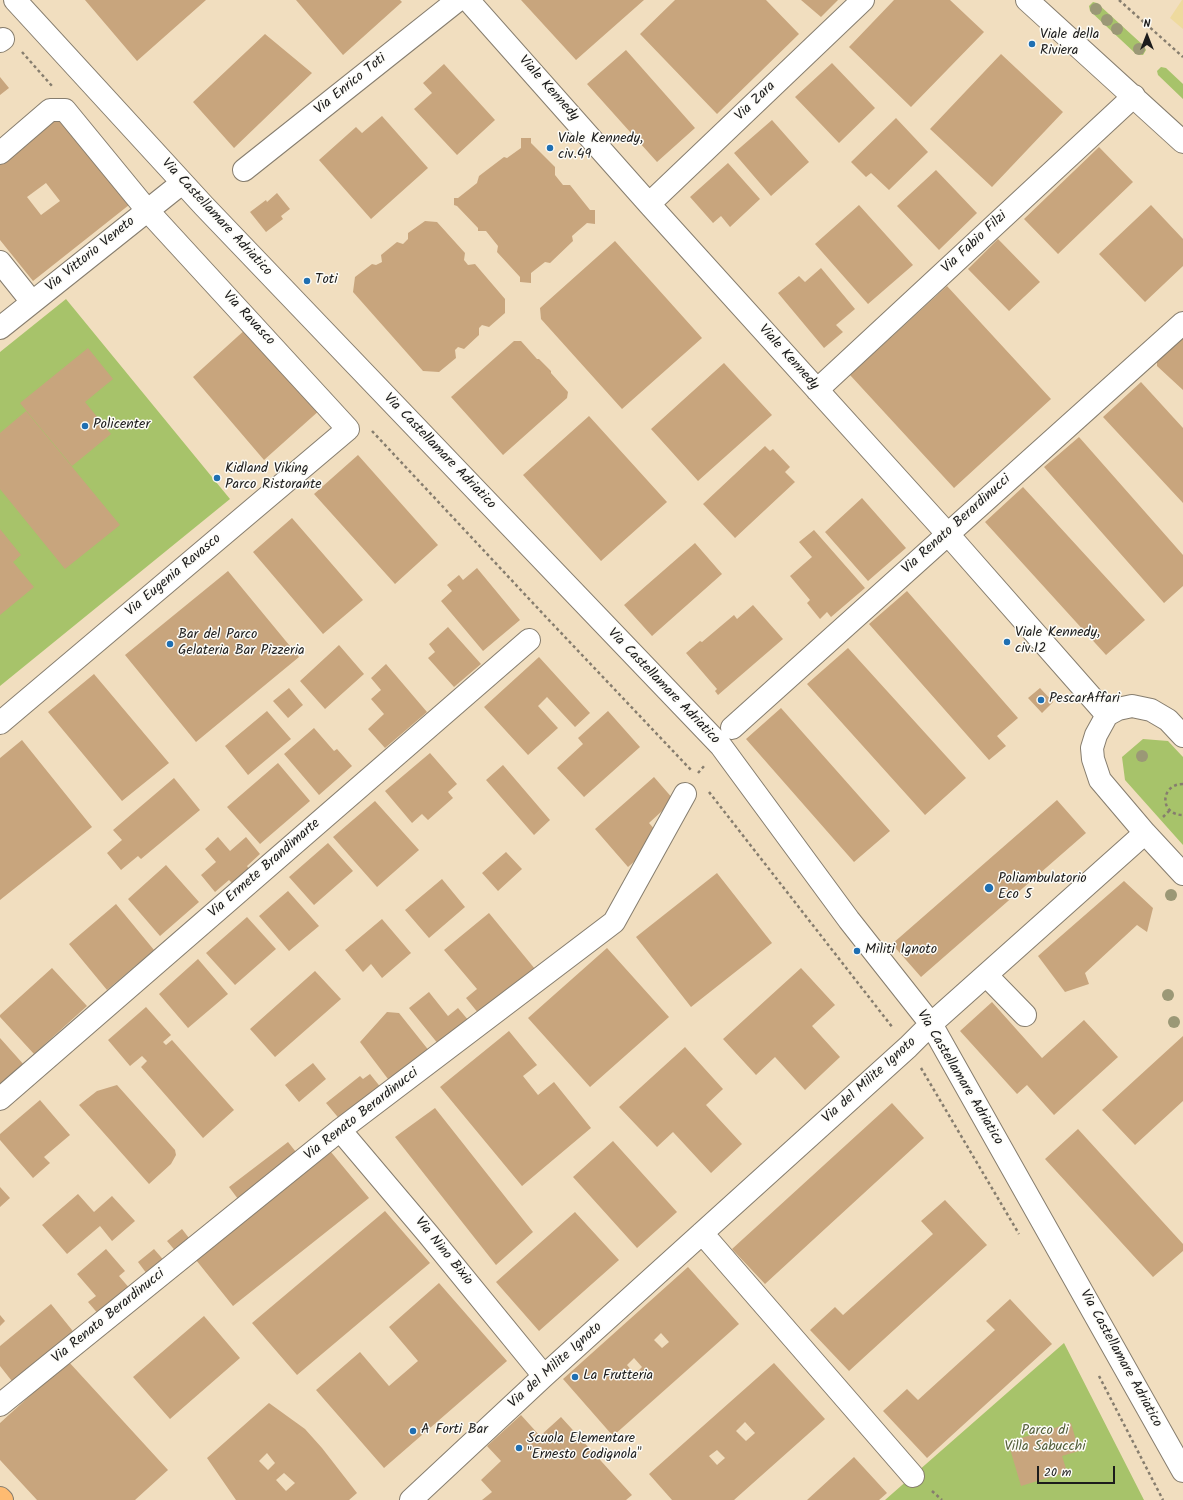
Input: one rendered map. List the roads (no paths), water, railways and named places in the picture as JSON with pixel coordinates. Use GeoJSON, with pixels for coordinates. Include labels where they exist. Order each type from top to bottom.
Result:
{"type":"FeatureCollection","features":[{"type":"Feature","properties":{"kind":"street","name":"Via Castellamare Adriatico"},"geometry":{"type":"LineString","coordinates":[[14,0],[182,183],[721,746],[849,920],[931,1024],[1183,1471]]}},
{"type":"Feature","properties":{"kind":"street","name":"Via Enrico Toti"},"geometry":{"type":"LineString","coordinates":[[244,170],[458,0]]}},
{"type":"Feature","properties":{"kind":"street","name":"Viale Kennedy"},"geometry":{"type":"LineString","coordinates":[[468,0],[947,534],[1107,715]]}},
{"type":"Feature","properties":{"kind":"street","name":"Via Zara"},"geometry":{"type":"LineString","coordinates":[[650,204],[863,0]]}},
{"type":"Feature","properties":{"kind":"street"},"geometry":{"type":"LineString","coordinates":[[1027,0],[1183,142]]}},
{"type":"Feature","properties":{"kind":"street","name":"Via Fabio Filzi"},"geometry":{"type":"LineString","coordinates":[[817,390],[1134,96]]}},
{"type":"Feature","properties":{"kind":"street","name":"Via Ravasco"},"geometry":{"type":"LineString","coordinates":[[0,152],[50,110],[65,110],[147,210],[348,429]]}},
{"type":"Feature","properties":{"kind":"street","name":"Via Vittorio Veneto"},"geometry":{"type":"LineString","coordinates":[[0,328],[182,183]]}},
{"type":"Feature","properties":{"kind":"street"},"geometry":{"type":"LineString","coordinates":[[0,262],[32,302]]}},
{"type":"Feature","properties":{"kind":"street","name":"Via Renato Berardinucci"},"geometry":{"type":"LineString","coordinates":[[732,728],[1183,323]]}},
{"type":"Feature","properties":{"kind":"street","name":"Via Eugenia Ravasco"},"geometry":{"type":"LineString","coordinates":[[0,723],[348,429]]}},
{"type":"Feature","properties":{"kind":"street","name":"Via Ermete Brandimarte"},"geometry":{"type":"LineString","coordinates":[[0,1099],[529,640]]}},
{"type":"Feature","properties":{"kind":"street"},"geometry":{"type":"LineString","coordinates":[[1183,736],[1168,720],[1151,710],[1132,706],[1118,709],[1107,715],[1096,735],[1092,748],[1092,759],[1100,780],[1145,833],[1183,874]]}},
{"type":"Feature","properties":{"kind":"street","name":"Via Renato Berardinucci"},"geometry":{"type":"LineString","coordinates":[[0,1405],[340,1130],[614,922],[685,794]]}},
{"type":"Feature","properties":{"kind":"street","name":"Via del Milite Ignoto"},"geometry":{"type":"LineString","coordinates":[[411,1500],[544,1376],[931,1024],[1145,833]]}},
{"type":"Feature","properties":{"kind":"street"},"geometry":{"type":"LineString","coordinates":[[986,975],[1025,1015]]}},
{"type":"Feature","properties":{"kind":"street","name":"Via Nino Bixio"},"geometry":{"type":"LineString","coordinates":[[340,1130],[428,1234],[544,1376]]}},
{"type":"Feature","properties":{"kind":"street"},"geometry":{"type":"LineString","coordinates":[[702,1233],[913,1476]]}},
{"type":"Feature","properties":{"kind":"place","name":"Viale della Riviera"},"geometry":{"type":"Point","coordinates":[1032,44]}},
{"type":"Feature","properties":{"kind":"place","name":"Viale Kennedy, civ.49"},"geometry":{"type":"Point","coordinates":[550,148]}},
{"type":"Feature","properties":{"kind":"place","name":"Toti"},"geometry":{"type":"Point","coordinates":[307,281]}},
{"type":"Feature","properties":{"kind":"place","name":"Policenter"},"geometry":{"type":"Point","coordinates":[85,426]}},
{"type":"Feature","properties":{"kind":"place","name":"Kidland Viking Parco Ristorante"},"geometry":{"type":"Point","coordinates":[217,478]}},
{"type":"Feature","properties":{"kind":"place","name":"Viale Kennedy, civ.12"},"geometry":{"type":"Point","coordinates":[1007,642]}},
{"type":"Feature","properties":{"kind":"place","name":"Bar del Parco Gelateria Bar Pizzeria"},"geometry":{"type":"Point","coordinates":[170,644]}},
{"type":"Feature","properties":{"kind":"place","name":"PescarAffari"},"geometry":{"type":"Point","coordinates":[1041,700]}},
{"type":"Feature","properties":{"kind":"place","name":"Poliambulatorio Eco 5"},"geometry":{"type":"Point","coordinates":[989,888]}},
{"type":"Feature","properties":{"kind":"place","name":"Militi Ignoto"},"geometry":{"type":"Point","coordinates":[857,951]}},
{"type":"Feature","properties":{"kind":"place","name":"La Frutteria"},"geometry":{"type":"Point","coordinates":[575,1377]}},
{"type":"Feature","properties":{"kind":"place","name":"A Forti Bar"},"geometry":{"type":"Point","coordinates":[413,1431]}},
{"type":"Feature","properties":{"kind":"place","name":"Scuola Elementare \"Ernesto Codignola\""},"geometry":{"type":"Point","coordinates":[519,1448]}},
{"type":"Feature","properties":{"kind":"park label","name":"Parco di Villa Sabucchi"},"geometry":{"type":"Point","coordinates":[1045,1440]}}]}
